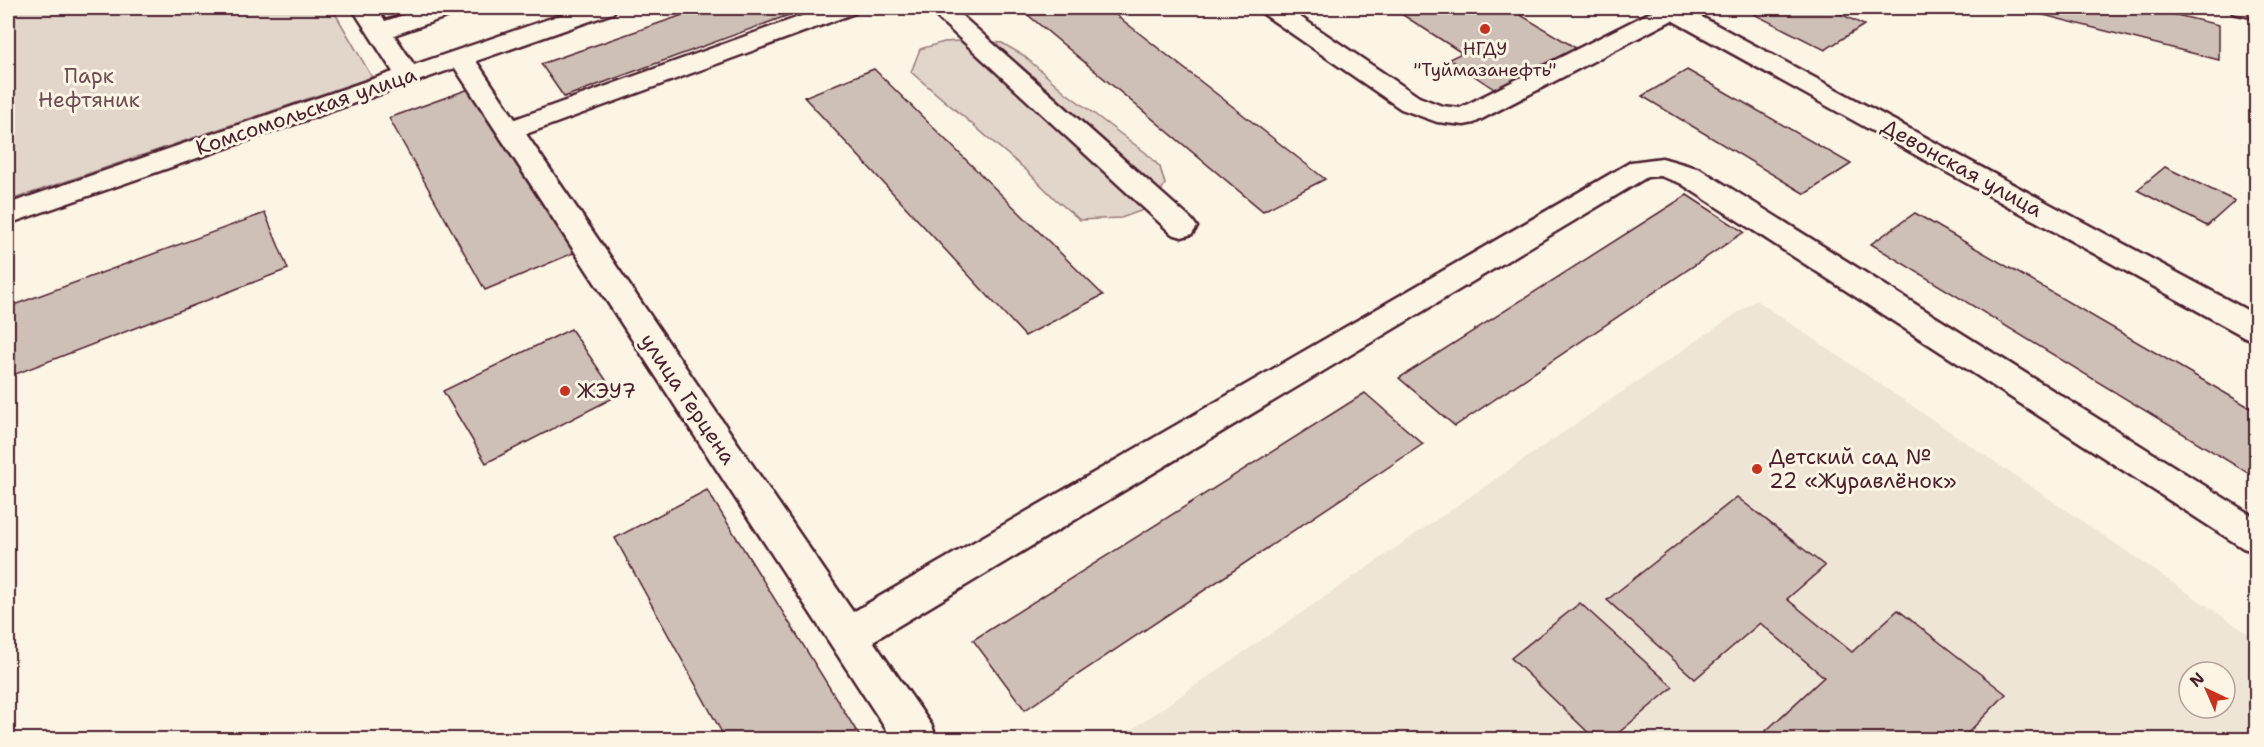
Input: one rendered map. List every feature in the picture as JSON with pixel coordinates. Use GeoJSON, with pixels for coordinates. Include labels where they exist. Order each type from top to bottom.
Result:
{"type":"FeatureCollection","features":[{"type":"Feature","properties":{"kind":"main road"},"geometry":{"type":"LineString","coordinates":[[364,8],[408,75]]}},
{"type":"Feature","properties":{"kind":"main road"},"geometry":{"type":"LineString","coordinates":[[379,32],[448,8]]}},
{"type":"Feature","properties":{"kind":"main road","name":"Комсомольская улица"},"geometry":{"type":"LineString","coordinates":[[8,214],[604,8]]}},
{"type":"Feature","properties":{"kind":"main road"},"geometry":{"type":"LineString","coordinates":[[509,131],[846,8]]}},
{"type":"Feature","properties":{"kind":"main road"},"geometry":{"type":"LineString","coordinates":[[939,8],[1182,227]]}},
{"type":"Feature","properties":{"kind":"main road"},"geometry":{"type":"LineString","coordinates":[[1271,8],[1410,103],[1437,114],[1464,117],[1671,9]]}},
{"type":"Feature","properties":{"kind":"main road"},"geometry":{"type":"LineString","coordinates":[[2242,8],[2256,11]]}},
{"type":"Feature","properties":{"kind":"main road","name":"Девонская улица"},"geometry":{"type":"LineString","coordinates":[[1671,9],[2256,329]]}},
{"type":"Feature","properties":{"kind":"main road","name":"улица Герцена"},"geometry":{"type":"LineString","coordinates":[[460,57],[917,740]]}},
{"type":"Feature","properties":{"kind":"main road"},"geometry":{"type":"LineString","coordinates":[[847,636],[1641,168],[1662,167],[1690,176],[2256,537]]}},
{"type":"Feature","properties":{"kind":"shaded area","name":"Детский сад № 22 «Журавлёнок»"},"geometry":{"type":"Polygon","coordinates":[[[1756,300],[2256,639],[2256,739],[1116,740],[1756,300]]]}},
{"type":"Feature","properties":{"kind":"green space","name":"Парк Нефтяник"},"geometry":{"type":"Polygon","coordinates":[[[8,8],[332,8],[372,77],[8,201],[8,8]]]}},
{"type":"Feature","properties":{"kind":"green space"},"geometry":{"type":"Polygon","coordinates":[[[974,40],[1002,43],[1023,55],[1065,92],[1146,153],[1160,167],[1165,184],[1152,207],[1121,218],[1080,220],[1026,170],[911,72],[920,49],[944,42],[974,40]]]}},
{"type":"Feature","properties":{"kind":"building"},"geometry":{"type":"Polygon","coordinates":[[[703,8],[808,8],[564,97],[541,64],[703,8]]]}},
{"type":"Feature","properties":{"kind":"building"},"geometry":{"type":"Polygon","coordinates":[[[1028,8],[1107,8],[1325,179],[1263,211],[1022,10],[1028,8]]]}},
{"type":"Feature","properties":{"kind":"building","name":"НГДУ \"Туймазанефть\""},"geometry":{"type":"Polygon","coordinates":[[[1392,8],[1509,8],[1581,51],[1500,93],[1449,59],[1462,53],[1392,8]]]}},
{"type":"Feature","properties":{"kind":"building"},"geometry":{"type":"Polygon","coordinates":[[[1742,8],[1828,8],[1864,25],[1825,50],[1742,8]]]}},
{"type":"Feature","properties":{"kind":"building"},"geometry":{"type":"Polygon","coordinates":[[[2016,8],[2147,8],[2219,25],[2219,60],[2016,8]]]}},
{"type":"Feature","properties":{"kind":"building"},"geometry":{"type":"Polygon","coordinates":[[[874,69],[1103,295],[1025,336],[804,97],[874,69]]]}},
{"type":"Feature","properties":{"kind":"building"},"geometry":{"type":"Polygon","coordinates":[[[1687,70],[1851,164],[1805,194],[1642,96],[1687,70]]]}},
{"type":"Feature","properties":{"kind":"building"},"geometry":{"type":"Polygon","coordinates":[[[472,88],[576,252],[485,290],[389,118],[472,88]]]}},
{"type":"Feature","properties":{"kind":"building"},"geometry":{"type":"Polygon","coordinates":[[[2165,167],[2235,201],[2207,226],[2137,190],[2165,167]]]}},
{"type":"Feature","properties":{"kind":"building"},"geometry":{"type":"Polygon","coordinates":[[[1687,195],[1744,232],[1455,426],[1399,378],[1687,195]]]}},
{"type":"Feature","properties":{"kind":"building"},"geometry":{"type":"Polygon","coordinates":[[[265,213],[288,269],[8,377],[8,307],[265,213]]]}},
{"type":"Feature","properties":{"kind":"building"},"geometry":{"type":"Polygon","coordinates":[[[1915,213],[2256,411],[2256,478],[1871,244],[1915,213]]]}},
{"type":"Feature","properties":{"kind":"building"},"geometry":{"type":"Polygon","coordinates":[[[571,329],[617,396],[486,463],[443,391],[571,329]]]}},
{"type":"Feature","properties":{"kind":"building"},"geometry":{"type":"Polygon","coordinates":[[[1365,393],[1423,444],[1025,710],[973,640],[1365,393]]]}},
{"type":"Feature","properties":{"kind":"building"},"geometry":{"type":"Polygon","coordinates":[[[707,490],[862,740],[726,740],[615,538],[707,490]]]}},
{"type":"Feature","properties":{"kind":"building"},"geometry":{"type":"Polygon","coordinates":[[[1737,497],[1825,566],[1787,599],[1852,652],[1898,610],[2006,694],[1961,740],[1756,740],[1824,677],[1760,623],[1695,679],[1607,600],[1737,497]]]}},
{"type":"Feature","properties":{"kind":"building"},"geometry":{"type":"Polygon","coordinates":[[[1580,603],[1673,687],[1610,740],[1596,740],[1511,658],[1580,603]]]}},
{"type":"Feature","properties":{"kind":"place","name":"НГДУ \"Туймазанефть\""},"geometry":{"type":"Point","coordinates":[1485,29]}},
{"type":"Feature","properties":{"kind":"place","name":"ЖЭУ7"},"geometry":{"type":"Point","coordinates":[565,391]}},
{"type":"Feature","properties":{"kind":"place","name":"Детский сад № 22 «Журавлёнок»"},"geometry":{"type":"Point","coordinates":[1757,469]}}]}
